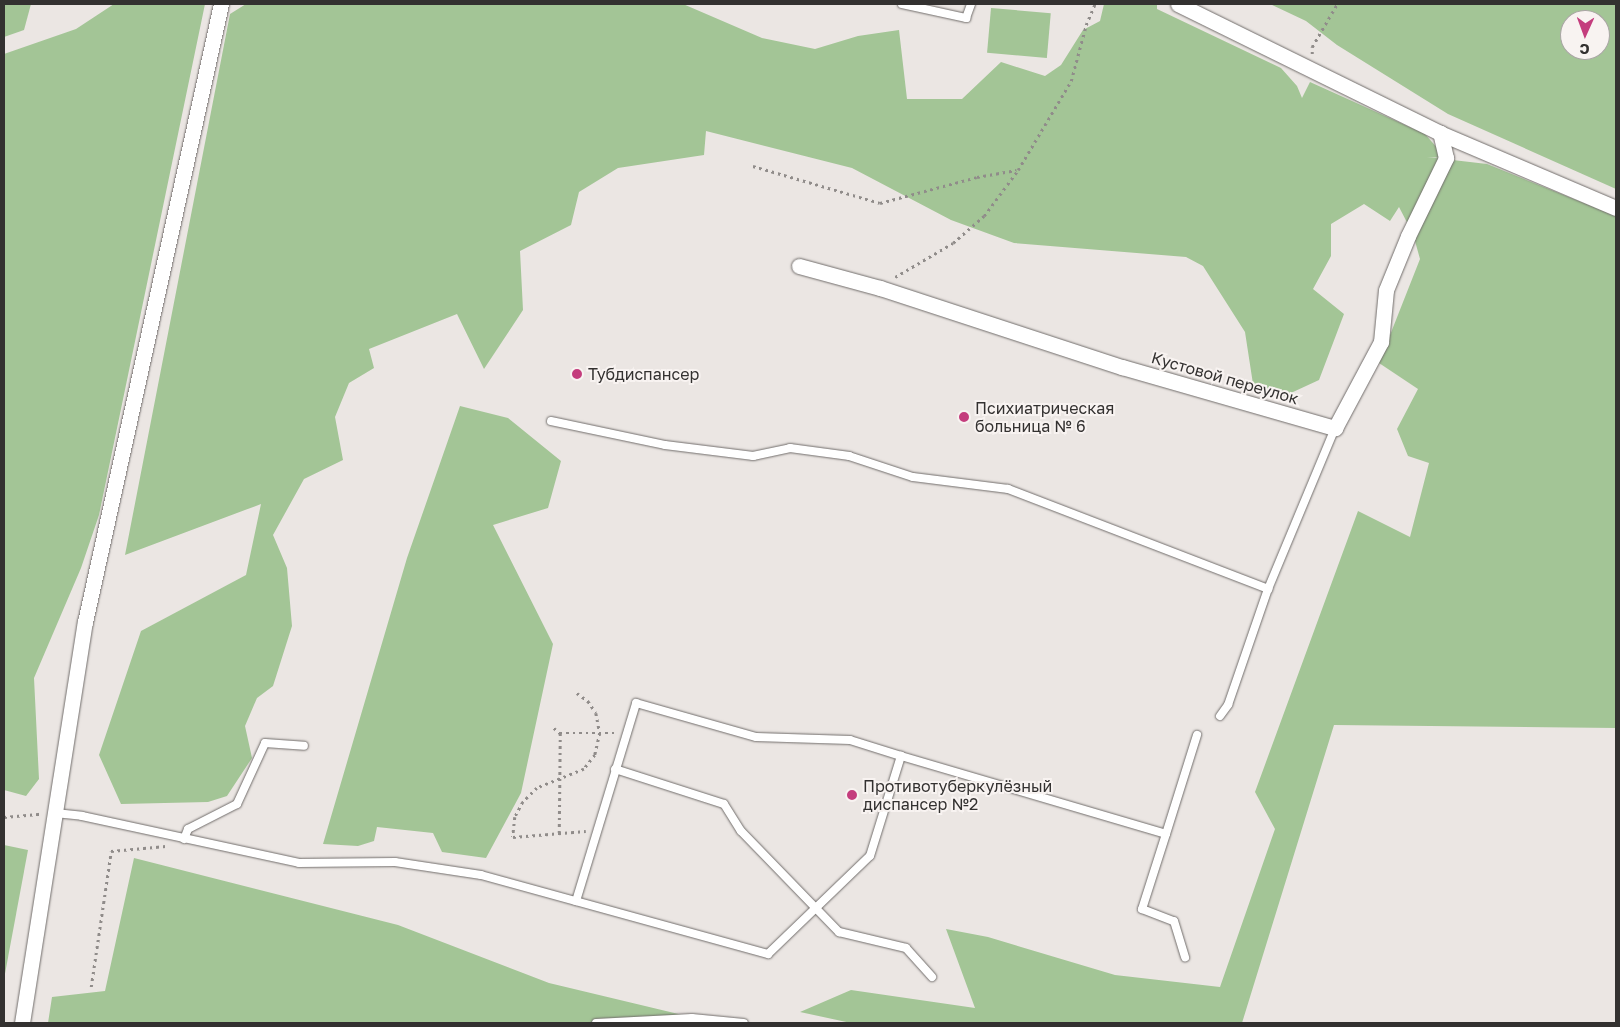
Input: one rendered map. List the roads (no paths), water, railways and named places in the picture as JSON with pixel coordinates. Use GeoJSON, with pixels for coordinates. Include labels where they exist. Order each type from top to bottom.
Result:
{"type":"FeatureCollection","features":[{"type":"Feature","properties":{"kind":"street"},"geometry":{"type":"LineString","coordinates":[[22,1023],[85,622],[221,4]]}},
{"type":"Feature","properties":{"kind":"street"},"geometry":{"type":"LineString","coordinates":[[1178,4],[1311,71],[1440,132],[1616,208]]}},
{"type":"Feature","properties":{"kind":"street"},"geometry":{"type":"LineString","coordinates":[[1335,428],[1381,342],[1386,290],[1408,236],[1446,158],[1440,132]]}},
{"type":"Feature","properties":{"kind":"street","name":"Кустовой переулок"},"geometry":{"type":"LineString","coordinates":[[799,266],[880,288],[1122,367],[1335,428]]}},
{"type":"Feature","properties":{"kind":"lane"},"geometry":{"type":"LineString","coordinates":[[902,4],[966,18],[970,4]]}},
{"type":"Feature","properties":{"kind":"lane"},"geometry":{"type":"LineString","coordinates":[[551,421],[665,445],[753,456],[790,448],[839,455],[913,477],[1008,489],[1268,589]]}},
{"type":"Feature","properties":{"kind":"lane"},"geometry":{"type":"LineString","coordinates":[[1220,716],[1228,705],[1268,589],[1335,428]]}},
{"type":"Feature","properties":{"kind":"lane"},"geometry":{"type":"LineString","coordinates":[[576,901],[636,703],[756,737],[850,740],[1166,834]]}},
{"type":"Feature","properties":{"kind":"lane"},"geometry":{"type":"LineString","coordinates":[[1185,958],[1174,921],[1142,909],[1197,735]]}},
{"type":"Feature","properties":{"kind":"lane"},"geometry":{"type":"LineString","coordinates":[[184,839],[188,829],[237,804],[265,743],[304,746]]}},
{"type":"Feature","properties":{"kind":"lane"},"geometry":{"type":"LineString","coordinates":[[55,813],[82,816],[299,864],[395,862],[482,875],[768,954],[870,856],[901,756]]}},
{"type":"Feature","properties":{"kind":"lane"},"geometry":{"type":"LineString","coordinates":[[616,769],[724,804],[741,831],[815,909],[840,932],[906,948],[932,977]]}},
{"type":"Feature","properties":{"kind":"lane"},"geometry":{"type":"LineString","coordinates":[[596,1023],[692,1018],[744,1023]]}},
{"type":"Feature","properties":{"kind":"place","name":"Тубдиспансер"},"geometry":{"type":"Point","coordinates":[577,374]}},
{"type":"Feature","properties":{"kind":"place","name":"Психиатрическая больница № 6"},"geometry":{"type":"Point","coordinates":[964,417]}},
{"type":"Feature","properties":{"kind":"place","name":"Противотуберкулёзный диспансер №2"},"geometry":{"type":"Point","coordinates":[852,795]}}]}
